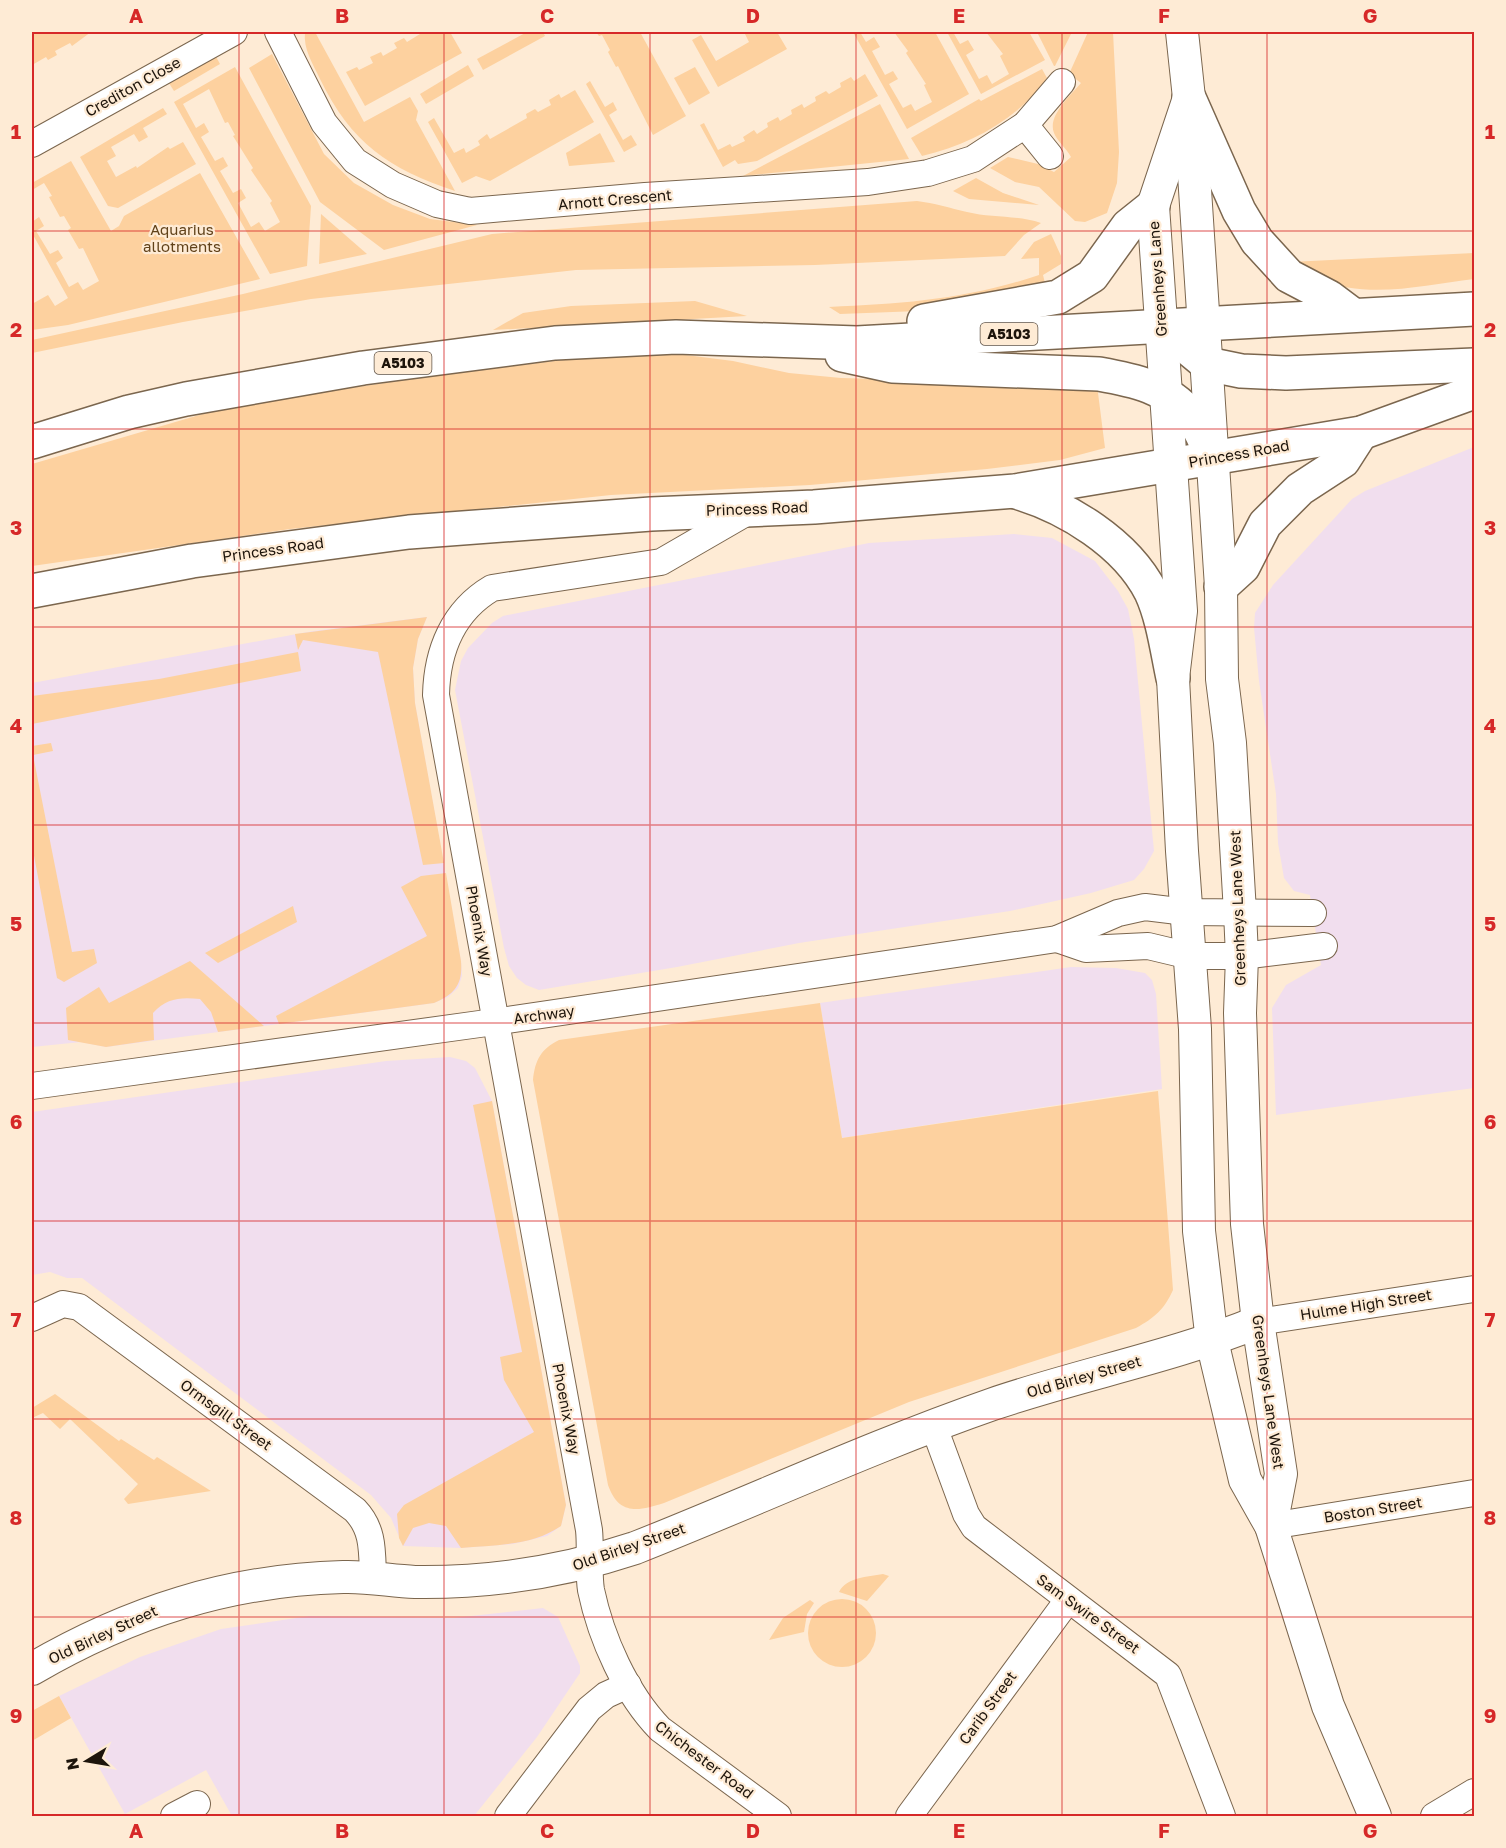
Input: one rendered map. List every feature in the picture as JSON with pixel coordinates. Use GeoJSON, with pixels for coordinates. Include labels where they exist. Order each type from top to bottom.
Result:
{"type":"FeatureCollection","features":[{"type":"Feature","properties":{"kind":"highway"},"geometry":{"type":"LineString","coordinates":[[1189,98],[1239,211],[1257,241],[1289,276],[1329,297],[1353,315]]}},
{"type":"Feature","properties":{"kind":"highway"},"geometry":{"type":"LineString","coordinates":[[857,343],[912,324],[1058,297],[1092,276],[1128,226],[1153,206]]}},
{"type":"Feature","properties":{"kind":"highway","name":"A5103"},"geometry":{"type":"LineString","coordinates":[[32,442],[129,412],[363,368],[555,344],[676,337],[857,343],[1474,309]]}},
{"type":"Feature","properties":{"kind":"highway"},"geometry":{"type":"LineString","coordinates":[[1161,326],[1207,364],[1241,371],[1286,373],[1474,365]]}},
{"type":"Feature","properties":{"kind":"highway"},"geometry":{"type":"LineString","coordinates":[[781,342],[892,366],[1099,374],[1131,379],[1166,393],[1192,416],[1213,458]]}},
{"type":"Feature","properties":{"kind":"highway","name":"Princess Road"},"geometry":{"type":"LineString","coordinates":[[32,591],[192,561],[409,532],[532,521],[1015,491],[1361,433],[1474,392]]}},
{"type":"Feature","properties":{"kind":"highway"},"geometry":{"type":"LineString","coordinates":[[1221,587],[1243,567],[1265,524],[1300,489],[1343,461],[1361,433]]}},
{"type":"Feature","properties":{"kind":"highway"},"geometry":{"type":"LineString","coordinates":[[1015,491],[1065,510],[1125,555],[1151,593],[1173,678]]}},
{"type":"Feature","properties":{"kind":"street","name":"Crediton Close"},"geometry":{"type":"LineString","coordinates":[[32,144],[234,32]]}},
{"type":"Feature","properties":{"kind":"street","name":"Arnott Crescent"},"geometry":{"type":"LineString","coordinates":[[278,32],[324,123],[355,161],[393,185],[437,204],[470,211],[645,196],[868,182],[928,173],[973,159],[1025,125],[1062,82]]}},
{"type":"Feature","properties":{"kind":"street","name":"Greenheys Lane"},"geometry":{"type":"LineString","coordinates":[[1182,32],[1189,98],[1204,323]]}},
{"type":"Feature","properties":{"kind":"street","name":"Greenheys Lane"},"geometry":{"type":"LineString","coordinates":[[1171,465],[1153,206],[1189,98]]}},
{"type":"Feature","properties":{"kind":"street"},"geometry":{"type":"LineString","coordinates":[[1025,125],[1050,156]]}},
{"type":"Feature","properties":{"kind":"street","name":"Greenheys Lane West"},"geometry":{"type":"LineString","coordinates":[[1204,323],[1221,587],[1222,680],[1230,743],[1240,912],[1242,956],[1240,1022],[1247,1224],[1258,1322],[1281,1474],[1271,1526]]}},
{"type":"Feature","properties":{"kind":"street","name":"Greenheys Lane West"},"geometry":{"type":"LineString","coordinates":[[1171,465],[1181,611],[1173,678],[1195,1029],[1199,1231],[1212,1341],[1245,1480],[1271,1526],[1328,1706],[1375,1816]]}},
{"type":"Feature","properties":{"kind":"street","name":"Phoenix Way"},"geometry":{"type":"LineString","coordinates":[[591,1563],[589,1530],[494,1022],[436,695],[436,674],[444,644],[467,606],[492,588],[661,562],[752,509]]}},
{"type":"Feature","properties":{"kind":"street","name":"Archway"},"geometry":{"type":"LineString","coordinates":[[32,1086],[494,1022],[1057,939],[1118,913],[1145,907],[1186,912],[1313,912]]}},
{"type":"Feature","properties":{"kind":"street","name":"Archway"},"geometry":{"type":"LineString","coordinates":[[1057,939],[1086,949],[1148,946],[1190,956],[1242,956],[1324,946]]}},
{"type":"Feature","properties":{"kind":"street","name":"Hulme High Street"},"geometry":{"type":"LineString","coordinates":[[1258,1322],[1474,1289]]}},
{"type":"Feature","properties":{"kind":"street","name":"Ormsgill Street"},"geometry":{"type":"LineString","coordinates":[[32,1318],[63,1304],[78,1307],[355,1510],[367,1523],[372,1540],[373,1578]]}},
{"type":"Feature","properties":{"kind":"street","name":"Old Birley Street"},"geometry":{"type":"LineString","coordinates":[[32,1669],[75,1645],[167,1605],[257,1584],[343,1577],[412,1582],[486,1580],[524,1576],[591,1563],[657,1540],[934,1427],[1047,1386],[1212,1341],[1258,1322]]}},
{"type":"Feature","properties":{"kind":"street","name":"Sam Swire Street"},"geometry":{"type":"LineString","coordinates":[[934,1427],[969,1521],[987,1538],[1168,1675],[1222,1816]]}},
{"type":"Feature","properties":{"kind":"street","name":"Boston Street"},"geometry":{"type":"LineString","coordinates":[[1271,1526],[1474,1493]]}},
{"type":"Feature","properties":{"kind":"street","name":"Chichester Road"},"geometry":{"type":"LineString","coordinates":[[591,1563],[592,1593],[612,1651],[628,1685],[645,1713],[660,1729],[778,1816]]}},
{"type":"Feature","properties":{"kind":"street","name":"Carib Street"},"geometry":{"type":"LineString","coordinates":[[909,1816],[1068,1600]]}},
{"type":"Feature","properties":{"kind":"street"},"geometry":{"type":"LineString","coordinates":[[508,1816],[589,1709],[606,1695],[628,1685]]}},
{"type":"Feature","properties":{"kind":"street"},"geometry":{"type":"LineString","coordinates":[[1434,1816],[1474,1792]]}},
{"type":"Feature","properties":{"kind":"street"},"geometry":{"type":"LineString","coordinates":[[174,1816],[197,1804]]}},
{"type":"Feature","properties":{"kind":"shaded area"},"geometry":{"type":"Polygon","coordinates":[[[1474,447],[1474,1088],[1276,1115],[1272,1008],[1286,985],[1321,965],[1310,895],[1294,891],[1284,878],[1278,843],[1276,794],[1259,681],[1254,628],[1255,613],[1273,585],[1352,499],[1365,491],[1474,447]]]}},
{"type":"Feature","properties":{"kind":"shaded area"},"geometry":{"type":"Polygon","coordinates":[[[1014,534],[1052,538],[1095,561],[1118,591],[1128,609],[1134,639],[1154,851],[1144,869],[1134,880],[1091,893],[1010,911],[799,943],[677,967],[539,990],[526,985],[517,978],[509,966],[504,948],[455,690],[461,661],[468,648],[492,623],[503,616],[869,543],[1014,534]]]}},
{"type":"Feature","properties":{"kind":"shaded area"},"geometry":{"type":"Polygon","coordinates":[[[427,617],[418,639],[413,668],[415,703],[461,961],[462,976],[458,988],[448,997],[434,1003],[106,1047],[81,1042],[32,1047],[32,683],[313,631],[427,617]]]}},
{"type":"Feature","properties":{"kind":"shaded area"},"geometry":{"type":"Polygon","coordinates":[[[1071,967],[1116,968],[1145,973],[1152,980],[1156,994],[1162,1089],[842,1138],[820,1003],[1071,967]]]}},
{"type":"Feature","properties":{"kind":"shaded area"},"geometry":{"type":"Polygon","coordinates":[[[450,1057],[466,1061],[475,1068],[492,1101],[566,1505],[561,1526],[547,1536],[513,1544],[461,1548],[403,1546],[391,1518],[371,1495],[82,1278],[67,1278],[50,1272],[32,1275],[32,1112],[386,1061],[450,1057]]]}},
{"type":"Feature","properties":{"kind":"shaded area"},"geometry":{"type":"Polygon","coordinates":[[[543,1608],[558,1617],[580,1666],[580,1673],[537,1737],[474,1816],[232,1816],[206,1770],[125,1814],[59,1696],[140,1657],[221,1629],[310,1616],[453,1618],[543,1608]]]}},
{"type":"Feature","properties":{"kind":"green space"},"geometry":{"type":"Polygon","coordinates":[[[32,32],[91,32],[72,46],[70,43],[55,51],[57,55],[48,60],[46,57],[32,65],[32,32]]]}},
{"type":"Feature","properties":{"kind":"green space"},"geometry":{"type":"Polygon","coordinates":[[[305,32],[315,32],[364,122],[410,97],[418,111],[416,120],[455,191],[391,163],[359,137],[332,101],[320,79],[307,50],[305,32]]]}},
{"type":"Feature","properties":{"kind":"green space"},"geometry":{"type":"Polygon","coordinates":[[[419,32],[450,32],[462,53],[365,106],[346,72],[357,67],[359,70],[373,63],[370,57],[381,52],[383,56],[397,48],[394,43],[404,38],[407,42],[420,34],[419,32]]]}},
{"type":"Feature","properties":{"kind":"green space"},"geometry":{"type":"Polygon","coordinates":[[[527,32],[543,32],[545,36],[483,70],[477,59],[527,32]]]}},
{"type":"Feature","properties":{"kind":"green space"},"geometry":{"type":"Polygon","coordinates":[[[596,32],[640,32],[686,116],[653,135],[618,66],[616,67],[608,52],[610,50],[602,35],[599,36],[596,32]]]}},
{"type":"Feature","properties":{"kind":"green space"},"geometry":{"type":"Polygon","coordinates":[[[744,32],[777,32],[787,49],[718,87],[692,40],[701,35],[716,61],[749,42],[744,32]]]}},
{"type":"Feature","properties":{"kind":"green space"},"geometry":{"type":"Polygon","coordinates":[[[853,32],[860,32],[866,42],[874,37],[880,47],[872,51],[885,75],[893,71],[898,79],[889,84],[903,108],[911,104],[915,111],[932,102],[924,85],[926,84],[906,53],[908,51],[894,32],[935,32],[969,94],[907,129],[853,32]]]}},
{"type":"Feature","properties":{"kind":"green space"},"geometry":{"type":"Polygon","coordinates":[[[947,32],[953,32],[960,44],[968,40],[974,50],[966,55],[979,79],[987,75],[992,84],[1009,74],[1000,56],[1003,54],[986,32],[1029,32],[1045,60],[981,94],[947,32]]]}},
{"type":"Feature","properties":{"kind":"green space"},"geometry":{"type":"Polygon","coordinates":[[[1037,32],[1072,32],[1055,66],[1054,66],[1037,32]]]}},
{"type":"Feature","properties":{"kind":"green space"},"geometry":{"type":"Polygon","coordinates":[[[1088,32],[1113,32],[1119,152],[1117,183],[1107,213],[1085,222],[1075,221],[1039,187],[1015,182],[990,168],[1008,157],[1038,164],[1054,172],[1071,157],[1055,136],[1053,126],[1061,106],[1081,83],[1069,74],[1088,32]]]}},
{"type":"Feature","properties":{"kind":"green space"},"geometry":{"type":"Polygon","coordinates":[[[214,53],[220,64],[174,91],[167,80],[214,53]]]}},
{"type":"Feature","properties":{"kind":"green space"},"geometry":{"type":"Polygon","coordinates":[[[272,54],[324,154],[354,183],[393,205],[430,219],[477,225],[384,250],[320,202],[249,68],[272,54]]]}},
{"type":"Feature","properties":{"kind":"green space"},"geometry":{"type":"Polygon","coordinates":[[[468,65],[474,76],[426,104],[420,94],[468,65]]]}},
{"type":"Feature","properties":{"kind":"green space"},"geometry":{"type":"Polygon","coordinates":[[[235,67],[311,206],[307,266],[270,274],[174,102],[235,67]],[[209,89],[183,104],[196,128],[204,123],[209,132],[201,137],[215,161],[223,157],[228,166],[220,171],[233,193],[241,189],[246,198],[238,203],[251,227],[259,222],[265,231],[280,222],[270,203],[272,201],[251,170],[253,168],[233,136],[235,135],[228,122],[225,123],[209,89]]]}},
{"type":"Feature","properties":{"kind":"green space"},"geometry":{"type":"Polygon","coordinates":[[[695,67],[710,93],[689,105],[674,78],[695,67]]]}},
{"type":"Feature","properties":{"kind":"green space"},"geometry":{"type":"Polygon","coordinates":[[[1042,69],[1047,78],[1022,106],[1007,118],[958,145],[922,156],[911,138],[979,99],[981,101],[1042,69]]]}},
{"type":"Feature","properties":{"kind":"green space"},"geometry":{"type":"Polygon","coordinates":[[[865,74],[878,96],[757,161],[738,164],[735,160],[723,167],[700,125],[704,123],[718,150],[730,144],[732,147],[745,141],[743,137],[754,130],[757,134],[768,127],[767,123],[778,117],[780,121],[792,114],[791,110],[802,104],[804,108],[816,101],[815,97],[826,91],[829,94],[841,87],[840,83],[851,77],[854,81],[865,74]]]}},
{"type":"Feature","properties":{"kind":"green space"},"geometry":{"type":"Polygon","coordinates":[[[590,81],[605,107],[613,102],[617,110],[609,115],[623,140],[631,135],[637,145],[624,152],[586,84],[590,81]]]}},
{"type":"Feature","properties":{"kind":"green space"},"geometry":{"type":"Polygon","coordinates":[[[575,90],[594,122],[490,181],[476,176],[462,183],[428,122],[434,118],[454,153],[464,148],[466,153],[480,145],[478,141],[487,134],[490,139],[527,118],[526,114],[535,109],[538,112],[551,105],[549,100],[559,94],[561,98],[575,90]]]}},
{"type":"Feature","properties":{"kind":"green space"},"geometry":{"type":"Polygon","coordinates":[[[880,104],[909,159],[743,176],[880,104]]]}},
{"type":"Feature","properties":{"kind":"green space"},"geometry":{"type":"Polygon","coordinates":[[[163,108],[167,114],[143,128],[148,137],[139,142],[134,134],[111,147],[116,156],[107,161],[116,177],[136,166],[137,168],[168,147],[170,149],[183,142],[196,164],[118,208],[108,206],[80,157],[163,108]]]}},
{"type":"Feature","properties":{"kind":"green space"},"geometry":{"type":"Polygon","coordinates":[[[600,133],[615,162],[569,166],[566,153],[600,133]]]}},
{"type":"Feature","properties":{"kind":"green space","name":"Aquarius allotments"},"geometry":{"type":"Polygon","coordinates":[[[71,161],[111,231],[119,226],[124,216],[200,173],[260,279],[68,325],[32,330],[32,304],[48,295],[55,306],[68,298],[32,233],[32,222],[39,217],[44,226],[36,231],[50,254],[58,250],[63,258],[56,263],[69,287],[78,282],[83,290],[99,281],[83,248],[79,249],[68,230],[71,228],[64,216],[60,217],[44,183],[32,190],[32,183],[71,161]]]}},
{"type":"Feature","properties":{"kind":"green space"},"geometry":{"type":"Polygon","coordinates":[[[976,178],[1003,193],[1039,205],[969,199],[953,191],[976,178]]]}},
{"type":"Feature","properties":{"kind":"green space"},"geometry":{"type":"Polygon","coordinates":[[[917,201],[976,214],[1041,223],[1024,235],[1005,256],[815,265],[576,270],[311,299],[32,353],[32,340],[243,294],[492,234],[917,201]]]}},
{"type":"Feature","properties":{"kind":"green space"},"geometry":{"type":"Polygon","coordinates":[[[321,214],[367,254],[319,264],[321,214]]]}},
{"type":"Feature","properties":{"kind":"green space"},"geometry":{"type":"Polygon","coordinates":[[[1051,234],[1061,256],[1061,264],[1043,275],[1046,287],[919,311],[840,314],[829,307],[935,299],[987,290],[1039,275],[1039,258],[1021,259],[1034,242],[1051,234]]]}},
{"type":"Feature","properties":{"kind":"green space"},"geometry":{"type":"Polygon","coordinates":[[[1474,253],[1474,279],[1376,290],[1337,285],[1315,277],[1290,262],[1474,253]]]}},
{"type":"Feature","properties":{"kind":"green space"},"geometry":{"type":"Polygon","coordinates":[[[695,301],[747,316],[493,330],[523,313],[571,306],[695,301]]]}},
{"type":"Feature","properties":{"kind":"green space"},"geometry":{"type":"Polygon","coordinates":[[[670,353],[733,361],[789,373],[841,378],[1097,385],[1105,448],[1060,460],[987,469],[810,485],[611,495],[290,529],[32,566],[32,464],[230,406],[418,378],[602,355],[670,353]]]}},
{"type":"Feature","properties":{"kind":"green space"},"geometry":{"type":"Polygon","coordinates":[[[427,617],[418,639],[413,668],[415,703],[444,863],[423,865],[378,652],[303,640],[298,650],[295,634],[427,617]]]}},
{"type":"Feature","properties":{"kind":"green space"},"geometry":{"type":"Polygon","coordinates":[[[298,652],[301,671],[32,724],[32,696],[159,679],[298,652]]]}},
{"type":"Feature","properties":{"kind":"green space"},"geometry":{"type":"Polygon","coordinates":[[[51,743],[53,751],[33,755],[72,952],[94,949],[97,963],[64,982],[57,978],[32,845],[32,746],[51,743]]]}},
{"type":"Feature","properties":{"kind":"green space"},"geometry":{"type":"Polygon","coordinates":[[[446,873],[461,961],[461,976],[452,992],[434,1003],[279,1024],[276,1016],[427,936],[401,887],[421,876],[446,873]]]}},
{"type":"Feature","properties":{"kind":"green space"},"geometry":{"type":"Polygon","coordinates":[[[293,906],[297,922],[218,963],[205,953],[293,906]]]}},
{"type":"Feature","properties":{"kind":"green space"},"geometry":{"type":"Polygon","coordinates":[[[190,961],[264,1026],[218,1032],[211,1012],[200,999],[186,998],[169,1001],[153,1013],[154,1040],[106,1047],[68,1040],[66,1008],[99,987],[109,1003],[190,961]]]}},
{"type":"Feature","properties":{"kind":"green space"},"geometry":{"type":"Polygon","coordinates":[[[820,1003],[842,1138],[1158,1091],[1173,1290],[1158,1313],[1136,1328],[909,1402],[664,1503],[631,1509],[618,1502],[608,1485],[533,1080],[537,1061],[543,1051],[559,1040],[820,1003]]]}},
{"type":"Feature","properties":{"kind":"green space"},"geometry":{"type":"Polygon","coordinates":[[[492,1101],[566,1505],[561,1526],[550,1533],[526,1541],[461,1548],[446,1526],[429,1523],[413,1528],[403,1546],[399,1538],[397,1514],[404,1505],[534,1432],[504,1380],[500,1357],[522,1352],[473,1105],[492,1101]]]}},
{"type":"Feature","properties":{"kind":"green space"},"geometry":{"type":"Polygon","coordinates":[[[55,1394],[119,1441],[121,1439],[154,1460],[157,1457],[211,1491],[128,1504],[124,1499],[138,1484],[70,1419],[60,1429],[43,1413],[32,1418],[32,1408],[55,1394]]]}},
{"type":"Feature","properties":{"kind":"green space"},"geometry":{"type":"Polygon","coordinates":[[[883,1574],[889,1576],[867,1601],[839,1592],[847,1583],[883,1574]]]}},
{"type":"Feature","properties":{"kind":"green space"},"geometry":{"type":"Polygon","coordinates":[[[842,1599],[855,1601],[866,1609],[874,1620],[876,1633],[874,1646],[866,1657],[855,1665],[842,1667],[829,1665],[818,1657],[810,1646],[808,1633],[810,1620],[818,1609],[829,1601],[842,1599]]]}},
{"type":"Feature","properties":{"kind":"green space"},"geometry":{"type":"Polygon","coordinates":[[[810,1600],[814,1603],[807,1614],[804,1632],[769,1640],[783,1618],[810,1600]]]}},
{"type":"Feature","properties":{"kind":"green space"},"geometry":{"type":"Polygon","coordinates":[[[59,1696],[71,1718],[32,1741],[32,1711],[59,1696]]]}}]}
